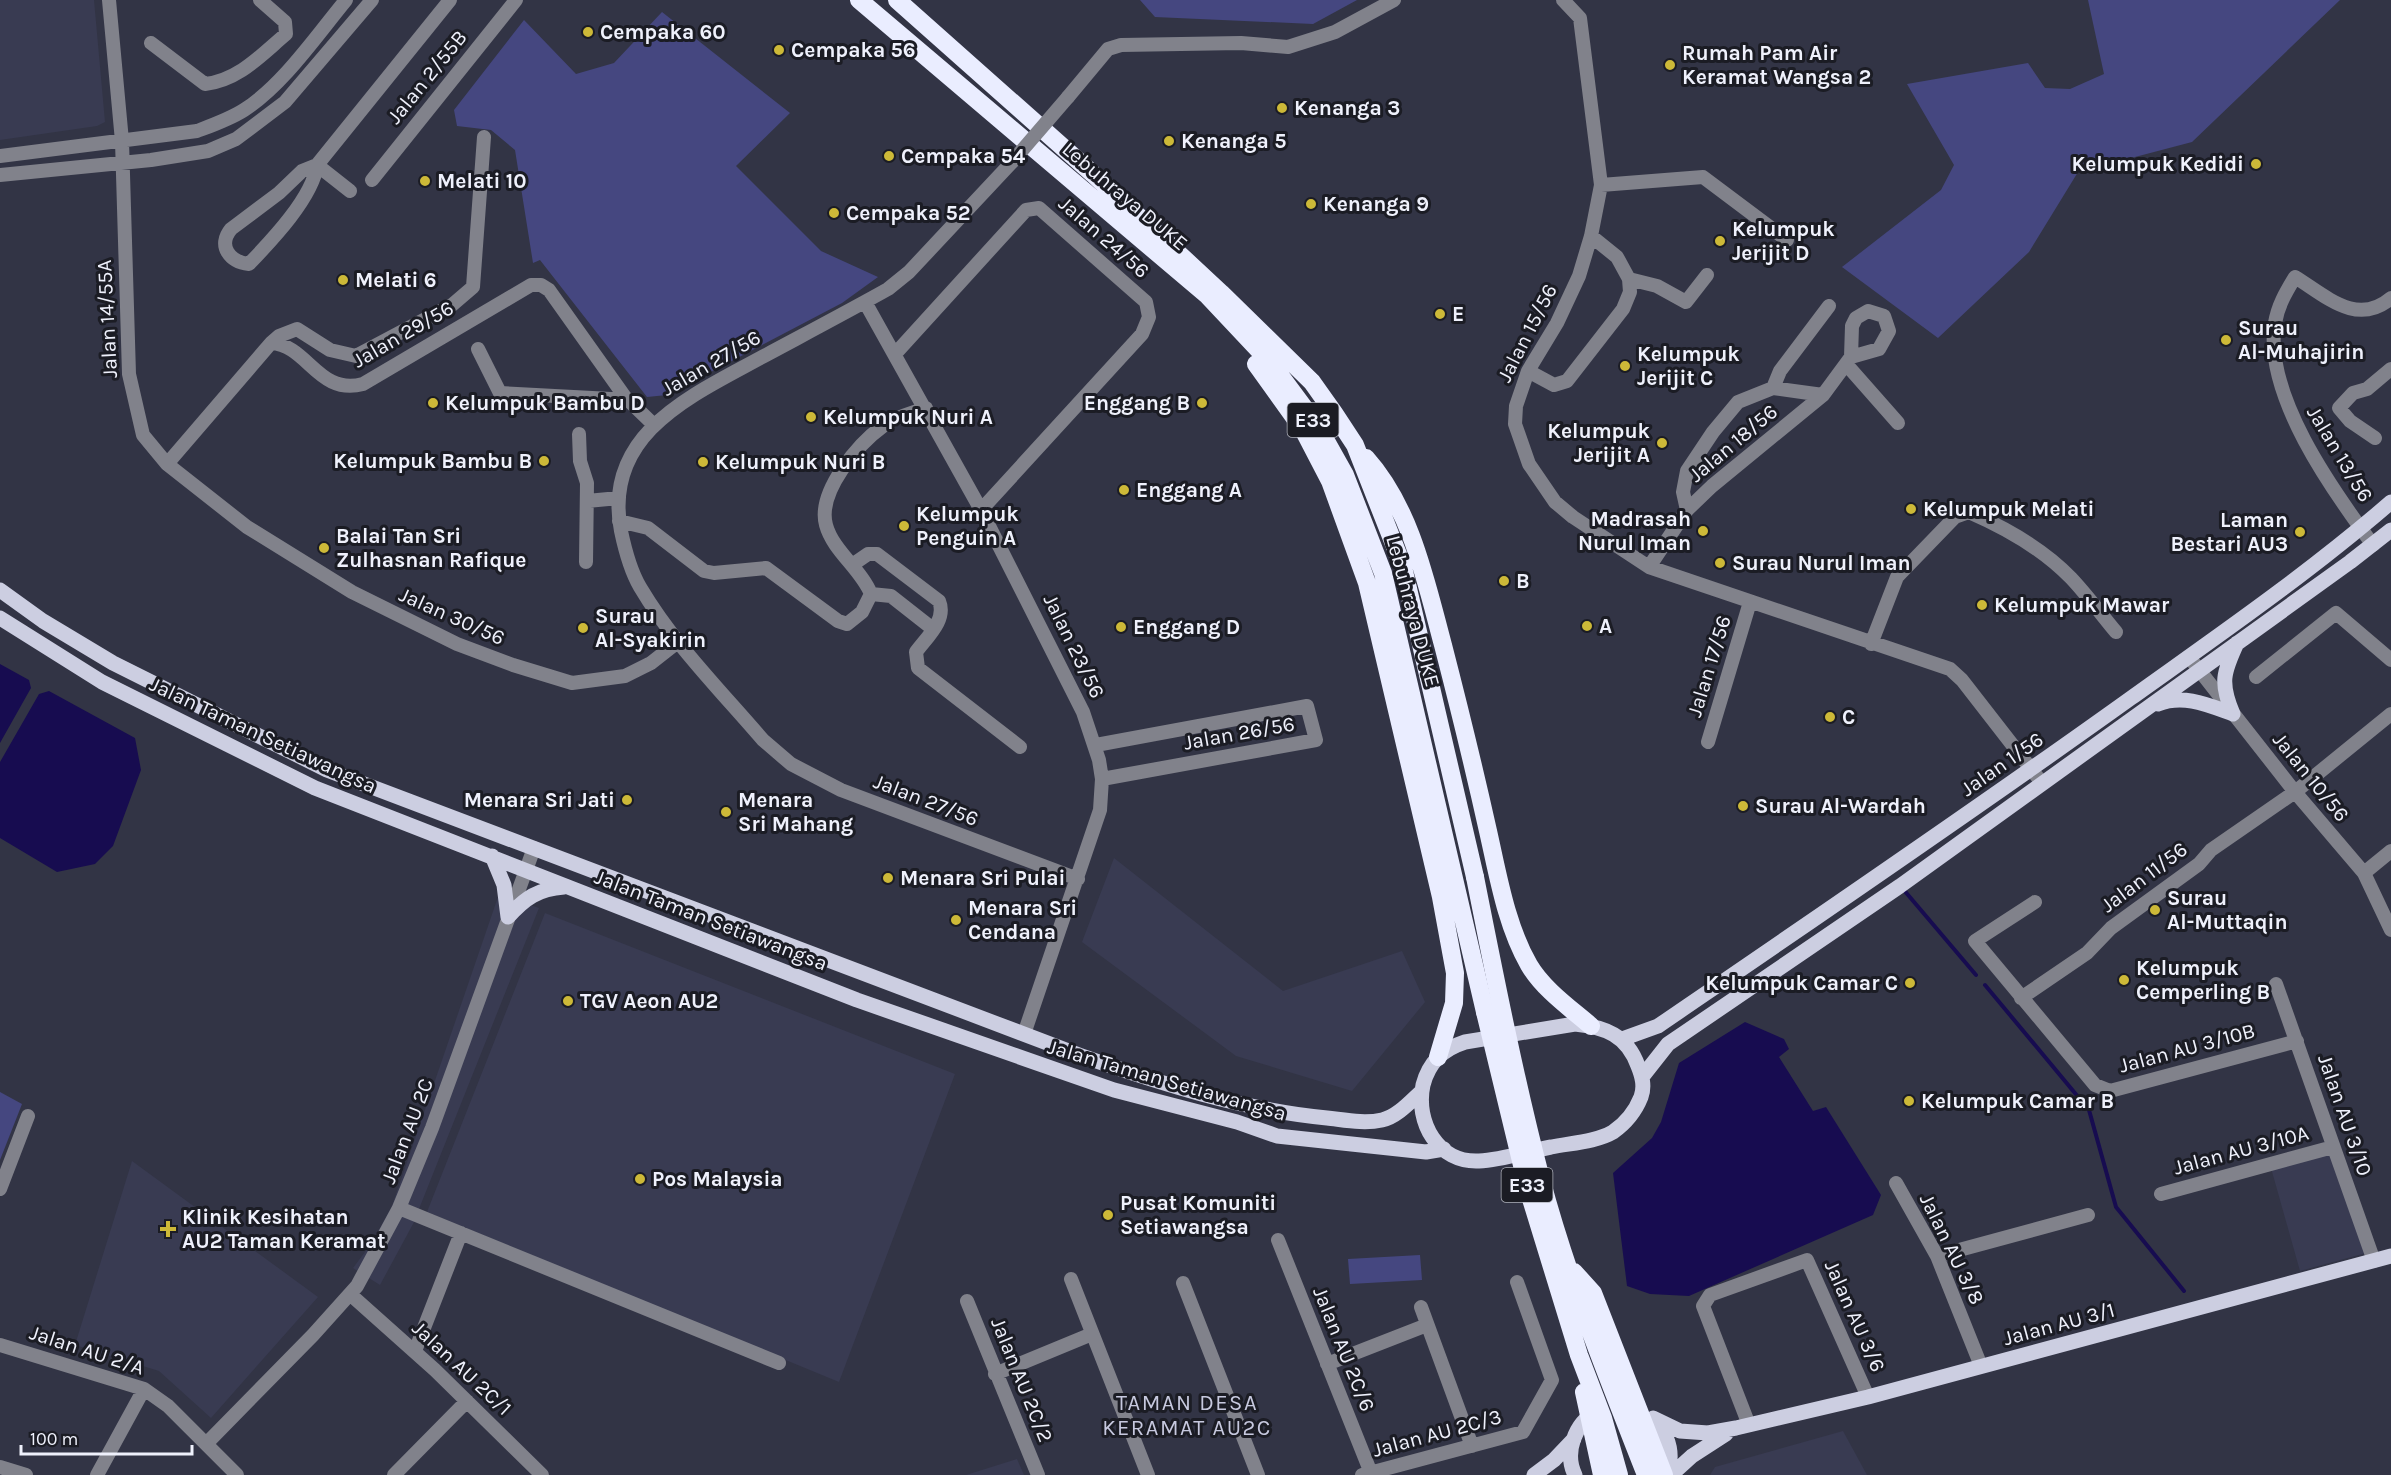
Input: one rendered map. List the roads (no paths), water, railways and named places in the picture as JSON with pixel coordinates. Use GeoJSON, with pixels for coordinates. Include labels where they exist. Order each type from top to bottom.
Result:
{"type":"FeatureCollection","features":[{"type":"Feature","properties":{"kind":"highway","name":"Lebuhraya DUKE"},"geometry":{"type":"LineString","coordinates":[[859,0],[1208,296],[1271,363],[1317,425],[1345,476],[1365,522],[1383,573],[1527,1186],[1579,1355]]}},
{"type":"Feature","properties":{"kind":"highway","name":"Lebuhraya DUKE"},"geometry":{"type":"LineString","coordinates":[[897,0],[1093,174],[1221,293],[1312,382],[1355,445],[1403,567],[1475,877],[1505,1028],[1542,1181],[1602,1364],[1646,1475]]}},
{"type":"Feature","properties":{"kind":"highway"},"geometry":{"type":"LineString","coordinates":[[1208,296],[1304,431],[1330,481],[1367,583],[1441,897],[1455,973],[1451,1020],[1438,1057]]}},
{"type":"Feature","properties":{"kind":"highway"},"geometry":{"type":"LineString","coordinates":[[1355,445],[1383,477],[1420,558],[1469,745],[1504,898],[1518,942],[1530,967],[1552,991],[1591,1026]]}},
{"type":"Feature","properties":{"kind":"highway"},"geometry":{"type":"LineString","coordinates":[[1569,1267],[1593,1293],[1667,1475]]}},
{"type":"Feature","properties":{"kind":"highway"},"geometry":{"type":"LineString","coordinates":[[1579,1355],[1602,1475]]}},
{"type":"Feature","properties":{"kind":"highway"},"geometry":{"type":"LineString","coordinates":[[1579,1355],[1603,1418],[1619,1475]]}},
{"type":"Feature","properties":{"kind":"main road","name":"Jalan 1/56"},"geometry":{"type":"LineString","coordinates":[[1622,1039],[1658,1026],[2032,769],[2189,657],[2361,528],[2391,502]]}},
{"type":"Feature","properties":{"kind":"main road","name":"Jalan 1/56"},"geometry":{"type":"LineString","coordinates":[[1642,1077],[1660,1051],[1668,1044],[1900,886],[2200,671],[2391,530]]}},
{"type":"Feature","properties":{"kind":"main road","name":"Jalan Taman Setiawangsa"},"geometry":{"type":"LineString","coordinates":[[0,590],[43,621],[113,663],[327,770],[1121,1070],[1281,1114],[1367,1122],[1385,1120],[1422,1091]]}},
{"type":"Feature","properties":{"kind":"main road","name":"Jalan Taman Setiawangsa"},"geometry":{"type":"LineString","coordinates":[[0,618],[102,682],[315,788],[857,1000],[1114,1090],[1237,1122],[1277,1136],[1426,1152],[1444,1149]]}},
{"type":"Feature","properties":{"kind":"main road"},"geometry":{"type":"LineString","coordinates":[[2233,714],[2224,691],[2224,677],[2238,641]]}},
{"type":"Feature","properties":{"kind":"main road"},"geometry":{"type":"LineString","coordinates":[[2145,709],[2170,700],[2188,700],[2233,714]]}},
{"type":"Feature","properties":{"kind":"main road"},"geometry":{"type":"LineString","coordinates":[[492,856],[504,885],[508,917]]}},
{"type":"Feature","properties":{"kind":"main road"},"geometry":{"type":"LineString","coordinates":[[508,917],[533,893],[545,888],[569,887]]}},
{"type":"Feature","properties":{"kind":"main road"},"geometry":{"type":"LineString","coordinates":[[1575,1024],[1602,1028],[1622,1039],[1635,1057],[1642,1077],[1641,1095],[1632,1114],[1612,1133],[1602,1137],[1479,1161],[1455,1156],[1444,1149],[1427,1131],[1422,1119],[1422,1091],[1425,1076],[1438,1057],[1451,1047],[1465,1042],[1575,1024]]}},
{"type":"Feature","properties":{"kind":"main road","name":"Jalan AU 3/1"},"geometry":{"type":"LineString","coordinates":[[1534,1475],[1554,1460],[1574,1439],[1587,1419],[1608,1407],[1624,1406],[1639,1410],[1680,1431],[1708,1433],[1868,1397],[2391,1256]]}},
{"type":"Feature","properties":{"kind":"main road"},"geometry":{"type":"LineString","coordinates":[[1653,1418],[1668,1441],[1671,1454],[1667,1475]]}},
{"type":"Feature","properties":{"kind":"main road","name":"Jalan AU 3/1"},"geometry":{"type":"LineString","coordinates":[[1667,1475],[1692,1456],[1743,1426]]}},
{"type":"Feature","properties":{"kind":"main road"},"geometry":{"type":"LineString","coordinates":[[1574,1439],[1571,1454],[1575,1475]]}},
{"type":"Feature","properties":{"kind":"street","name":"Jalan 14/55A"},"geometry":{"type":"LineString","coordinates":[[109,0],[122,141],[129,374],[143,435],[167,464]]}},
{"type":"Feature","properties":{"kind":"street"},"geometry":{"type":"LineString","coordinates":[[151,44],[205,84],[220,82],[241,72],[286,34],[285,22],[260,0]]}},
{"type":"Feature","properties":{"kind":"street"},"geometry":{"type":"LineString","coordinates":[[0,156],[197,131],[245,110],[270,88],[346,0]]}},
{"type":"Feature","properties":{"kind":"street"},"geometry":{"type":"LineString","coordinates":[[0,175],[123,163],[208,151],[236,139],[285,102],[372,0]]}},
{"type":"Feature","properties":{"kind":"street","name":"Jalan 2/55B"},"geometry":{"type":"LineString","coordinates":[[317,165],[315,180],[259,254],[249,264],[240,263],[232,258],[225,249],[225,237],[231,229],[279,193],[302,171],[317,165],[450,0]]}},
{"type":"Feature","properties":{"kind":"street","name":"Jalan 2/55B"},"geometry":{"type":"LineString","coordinates":[[372,180],[516,0]]}},
{"type":"Feature","properties":{"kind":"street","name":"Jalan 27/56"},"geometry":{"type":"LineString","coordinates":[[1078,879],[852,794],[797,767],[763,740],[679,641],[639,586],[626,555],[619,521],[622,478],[631,456],[654,425],[699,392],[865,302],[909,272],[1012,162],[1108,49],[1121,45],[1241,43],[1288,47],[1335,32],[1394,0]]}},
{"type":"Feature","properties":{"kind":"street","name":"Jalan 15/56"},"geometry":{"type":"LineString","coordinates":[[1563,0],[1580,18],[1600,184],[1591,236],[1579,276],[1557,323],[1528,371],[1516,406],[1515,424],[1529,464],[1541,484],[1555,502],[1573,517],[1649,567],[1950,669],[1962,680],[2042,783]]}},
{"type":"Feature","properties":{"kind":"street"},"geometry":{"type":"LineString","coordinates":[[167,464],[279,336],[297,330],[330,350],[356,356],[452,305],[473,287],[484,137]]}},
{"type":"Feature","properties":{"kind":"street"},"geometry":{"type":"LineString","coordinates":[[317,165],[350,191]]}},
{"type":"Feature","properties":{"kind":"street"},"geometry":{"type":"LineString","coordinates":[[1600,184],[1703,177],[1787,240]]}},
{"type":"Feature","properties":{"kind":"street","name":"Jalan 24/56"},"geometry":{"type":"LineString","coordinates":[[896,354],[1026,210],[1039,208],[1146,302],[1149,317],[1142,334],[981,510]]}},
{"type":"Feature","properties":{"kind":"street"},"geometry":{"type":"LineString","coordinates":[[1528,371],[1554,385],[1567,381],[1623,309],[1630,292],[1629,279],[1610,249],[1591,236]]}},
{"type":"Feature","properties":{"kind":"street"},"geometry":{"type":"LineString","coordinates":[[1629,279],[1657,286],[1686,302],[1707,275]]}},
{"type":"Feature","properties":{"kind":"street","name":"Jalan 13/56"},"geometry":{"type":"LineString","coordinates":[[2373,545],[2301,435],[2286,402],[2276,361],[2274,325],[2281,300],[2295,277],[2348,309],[2361,312],[2380,308],[2391,298]]}},
{"type":"Feature","properties":{"kind":"street","name":"Jalan 29/56"},"geometry":{"type":"LineString","coordinates":[[271,343],[280,344],[289,349],[327,381],[348,388],[363,384],[531,285],[541,285],[549,290],[625,397],[654,425]]}},
{"type":"Feature","properties":{"kind":"street","name":"Jalan 23/56"},"geometry":{"type":"LineString","coordinates":[[865,302],[981,510],[1066,674],[1096,745],[1102,779],[1100,810],[1024,1034]]}},
{"type":"Feature","properties":{"kind":"street"},"geometry":{"type":"LineString","coordinates":[[1773,388],[1780,371],[1829,306]]}},
{"type":"Feature","properties":{"kind":"street"},"geometry":{"type":"LineString","coordinates":[[478,349],[500,393],[611,399],[625,397]]}},
{"type":"Feature","properties":{"kind":"street","name":"Jalan 18/56"},"geometry":{"type":"LineString","coordinates":[[1649,567],[1687,510],[1712,486],[1823,395],[1848,361],[1898,423]]}},
{"type":"Feature","properties":{"kind":"street"},"geometry":{"type":"LineString","coordinates":[[2375,438],[2350,421],[2339,408],[2353,393],[2367,388],[2391,369]]}},
{"type":"Feature","properties":{"kind":"street"},"geometry":{"type":"LineString","coordinates":[[1687,510],[1683,492],[1687,471],[1699,450],[1738,402],[1773,388],[1823,395]]}},
{"type":"Feature","properties":{"kind":"street"},"geometry":{"type":"LineString","coordinates":[[871,594],[826,526],[824,508],[828,491],[835,479],[884,425],[926,408]]}},
{"type":"Feature","properties":{"kind":"street"},"geometry":{"type":"LineString","coordinates":[[579,434],[580,461],[587,483],[586,562]]}},
{"type":"Feature","properties":{"kind":"street","name":"Jalan 30/56"},"geometry":{"type":"LineString","coordinates":[[167,464],[247,527],[352,592],[457,644],[513,665],[572,683],[625,676],[651,663],[679,641]]}},
{"type":"Feature","properties":{"kind":"street"},"geometry":{"type":"LineString","coordinates":[[587,501],[619,498]]}},
{"type":"Feature","properties":{"kind":"street"},"geometry":{"type":"LineString","coordinates":[[1871,644],[1897,577],[1955,517],[1969,512],[1995,523],[2036,548],[2071,578],[2116,632]]}},
{"type":"Feature","properties":{"kind":"street"},"geometry":{"type":"LineString","coordinates":[[619,521],[648,528],[704,571],[714,573],[766,568],[838,621],[847,624],[862,612],[871,594]]}},
{"type":"Feature","properties":{"kind":"street"},"geometry":{"type":"LineString","coordinates":[[852,565],[868,554],[878,554],[939,601],[943,609],[916,652],[918,668],[1020,747]]}},
{"type":"Feature","properties":{"kind":"street"},"geometry":{"type":"LineString","coordinates":[[871,594],[891,596],[933,628]]}},
{"type":"Feature","properties":{"kind":"street","name":"Jalan 17/56"},"geometry":{"type":"LineString","coordinates":[[1708,742],[1750,602]]}},
{"type":"Feature","properties":{"kind":"street"},"geometry":{"type":"LineString","coordinates":[[2256,677],[2336,613],[2391,660]]}},
{"type":"Feature","properties":{"kind":"street","name":"Jalan 10/56"},"geometry":{"type":"LineString","coordinates":[[2189,657],[2295,792],[2364,873],[2391,930]]}},
{"type":"Feature","properties":{"kind":"street","name":"Jalan 26/56"},"geometry":{"type":"LineString","coordinates":[[1096,745],[1307,706],[1316,741],[1102,779]]}},
{"type":"Feature","properties":{"kind":"street","name":"Jalan 11/56"},"geometry":{"type":"LineString","coordinates":[[2021,998],[2087,953],[2111,928],[2199,864],[2211,850],[2295,792],[2391,714]]}},
{"type":"Feature","properties":{"kind":"street","name":"Jalan AU 2C"},"geometry":{"type":"LineString","coordinates":[[206,1444],[351,1295],[399,1208],[432,1128],[534,848]]}},
{"type":"Feature","properties":{"kind":"street"},"geometry":{"type":"LineString","coordinates":[[2364,873],[2391,852]]}},
{"type":"Feature","properties":{"kind":"street","name":"Jalan AU 3/10B"},"geometry":{"type":"LineString","coordinates":[[2035,902],[1975,941],[2095,1085],[2102,1090],[2110,1091],[2297,1041]]}},
{"type":"Feature","properties":{"kind":"street","name":"Jalan AU 3/10"},"geometry":{"type":"LineString","coordinates":[[2276,984],[2374,1261]]}},
{"type":"Feature","properties":{"kind":"street"},"geometry":{"type":"LineString","coordinates":[[0,1189],[28,1116]]}},
{"type":"Feature","properties":{"kind":"street","name":"Jalan AU 3/10A"},"geometry":{"type":"LineString","coordinates":[[2161,1194],[2333,1147]]}},
{"type":"Feature","properties":{"kind":"street","name":"Jalan AU 3/8"},"geometry":{"type":"LineString","coordinates":[[1896,1183],[1937,1256],[1981,1366]]}},
{"type":"Feature","properties":{"kind":"street"},"geometry":{"type":"LineString","coordinates":[[399,1208],[779,1362]]}},
{"type":"Feature","properties":{"kind":"street"},"geometry":{"type":"LineString","coordinates":[[1937,1256],[2088,1215]]}},
{"type":"Feature","properties":{"kind":"street"},"geometry":{"type":"LineString","coordinates":[[415,1351],[461,1233]]}},
{"type":"Feature","properties":{"kind":"street","name":"Jalan AU 2C/6"},"geometry":{"type":"LineString","coordinates":[[1278,1240],[1367,1474]]}},
{"type":"Feature","properties":{"kind":"street","name":"Jalan AU 3/6"},"geometry":{"type":"LineString","coordinates":[[1743,1426],[1703,1306],[1710,1295],[1807,1260],[1868,1397]]}},
{"type":"Feature","properties":{"kind":"street"},"geometry":{"type":"LineString","coordinates":[[1071,1279],[1148,1475]]}},
{"type":"Feature","properties":{"kind":"street","name":"Jalan AU 2C/3"},"geometry":{"type":"LineString","coordinates":[[1367,1474],[1523,1432],[1552,1380],[1517,1282]]}},
{"type":"Feature","properties":{"kind":"street"},"geometry":{"type":"LineString","coordinates":[[1183,1283],[1258,1475]]}},
{"type":"Feature","properties":{"kind":"street","name":"Jalan AU 2C/1"},"geometry":{"type":"LineString","coordinates":[[351,1295],[415,1351],[542,1475]]}},
{"type":"Feature","properties":{"kind":"street","name":"Jalan AU 2C/2"},"geometry":{"type":"LineString","coordinates":[[967,1301],[1038,1475]]}},
{"type":"Feature","properties":{"kind":"street"},"geometry":{"type":"LineString","coordinates":[[1421,1307],[1472,1446]]}},
{"type":"Feature","properties":{"kind":"street"},"geometry":{"type":"LineString","coordinates":[[1327,1364],[1427,1325]]}},
{"type":"Feature","properties":{"kind":"street"},"geometry":{"type":"LineString","coordinates":[[996,1374],[1092,1334]]}},
{"type":"Feature","properties":{"kind":"street","name":"Jalan AU 2/A"},"geometry":{"type":"LineString","coordinates":[[0,1345],[144,1389],[168,1406],[237,1475]]}},
{"type":"Feature","properties":{"kind":"street"},"geometry":{"type":"LineString","coordinates":[[97,1475],[144,1389]]}},
{"type":"Feature","properties":{"kind":"street"},"geometry":{"type":"LineString","coordinates":[[394,1475],[467,1401]]}},
{"type":"Feature","properties":{"kind":"street"},"geometry":{"type":"LineString","coordinates":[[0,1467],[26,1475]]}},
{"type":"Feature","properties":{"kind":"waterway"},"geometry":{"type":"LineString","coordinates":[[1903,889],[1976,975]]}},
{"type":"Feature","properties":{"kind":"waterway"},"geometry":{"type":"LineString","coordinates":[[1985,985],[2089,1110],[2116,1207],[2184,1291]]}},
{"type":"Feature","properties":{"kind":"place","name":"Cempaka 60"},"geometry":{"type":"Point","coordinates":[588,32]}},
{"type":"Feature","properties":{"kind":"place","name":"Cempaka 56"},"geometry":{"type":"Point","coordinates":[779,50]}},
{"type":"Feature","properties":{"kind":"place","name":"Rumah Pam Air Keramat Wangsa 2"},"geometry":{"type":"Point","coordinates":[1670,65]}},
{"type":"Feature","properties":{"kind":"place","name":"Kenanga 3"},"geometry":{"type":"Point","coordinates":[1282,108]}},
{"type":"Feature","properties":{"kind":"place","name":"Kenanga 5"},"geometry":{"type":"Point","coordinates":[1169,141]}},
{"type":"Feature","properties":{"kind":"place","name":"Cempaka 54"},"geometry":{"type":"Point","coordinates":[889,156]}},
{"type":"Feature","properties":{"kind":"place","name":"Kelumpuk Kedidi"},"geometry":{"type":"Point","coordinates":[2256,164]}},
{"type":"Feature","properties":{"kind":"place","name":"Melati 10"},"geometry":{"type":"Point","coordinates":[425,181]}},
{"type":"Feature","properties":{"kind":"place","name":"Kenanga 9"},"geometry":{"type":"Point","coordinates":[1311,204]}},
{"type":"Feature","properties":{"kind":"place","name":"Cempaka 52"},"geometry":{"type":"Point","coordinates":[834,213]}},
{"type":"Feature","properties":{"kind":"place","name":"Kelumpuk Jerijit D"},"geometry":{"type":"Point","coordinates":[1720,241]}},
{"type":"Feature","properties":{"kind":"place","name":"Melati 6"},"geometry":{"type":"Point","coordinates":[343,280]}},
{"type":"Feature","properties":{"kind":"place","name":"E"},"geometry":{"type":"Point","coordinates":[1440,314]}},
{"type":"Feature","properties":{"kind":"place","name":"Surau Al-Muhajirin"},"geometry":{"type":"Point","coordinates":[2226,340]}},
{"type":"Feature","properties":{"kind":"place","name":"Kelumpuk Jerijit C"},"geometry":{"type":"Point","coordinates":[1625,366]}},
{"type":"Feature","properties":{"kind":"place","name":"Kelumpuk Bambu D"},"geometry":{"type":"Point","coordinates":[433,403]}},
{"type":"Feature","properties":{"kind":"place","name":"Enggang B"},"geometry":{"type":"Point","coordinates":[1202,403]}},
{"type":"Feature","properties":{"kind":"place","name":"Kelumpuk Nuri A"},"geometry":{"type":"Point","coordinates":[811,417]}},
{"type":"Feature","properties":{"kind":"place","name":"Kelumpuk Jerijit A"},"geometry":{"type":"Point","coordinates":[1662,443]}},
{"type":"Feature","properties":{"kind":"place","name":"Kelumpuk Bambu B"},"geometry":{"type":"Point","coordinates":[544,461]}},
{"type":"Feature","properties":{"kind":"place","name":"Kelumpuk Nuri B"},"geometry":{"type":"Point","coordinates":[703,462]}},
{"type":"Feature","properties":{"kind":"place","name":"Enggang A"},"geometry":{"type":"Point","coordinates":[1124,490]}},
{"type":"Feature","properties":{"kind":"place","name":"Kelumpuk Melati"},"geometry":{"type":"Point","coordinates":[1911,509]}},
{"type":"Feature","properties":{"kind":"place","name":"Kelumpuk Penguin A"},"geometry":{"type":"Point","coordinates":[904,526]}},
{"type":"Feature","properties":{"kind":"place","name":"Madrasah Nurul Iman"},"geometry":{"type":"Point","coordinates":[1703,531]}},
{"type":"Feature","properties":{"kind":"place","name":"Laman Bestari AU3"},"geometry":{"type":"Point","coordinates":[2300,532]}},
{"type":"Feature","properties":{"kind":"place","name":"Balai Tan Sri Zulhasnan Rafique"},"geometry":{"type":"Point","coordinates":[324,548]}},
{"type":"Feature","properties":{"kind":"place","name":"Surau Nurul Iman"},"geometry":{"type":"Point","coordinates":[1720,563]}},
{"type":"Feature","properties":{"kind":"place","name":"B"},"geometry":{"type":"Point","coordinates":[1504,581]}},
{"type":"Feature","properties":{"kind":"place","name":"Kelumpuk Mawar"},"geometry":{"type":"Point","coordinates":[1982,605]}},
{"type":"Feature","properties":{"kind":"place","name":"A"},"geometry":{"type":"Point","coordinates":[1587,626]}},
{"type":"Feature","properties":{"kind":"place","name":"Enggang D"},"geometry":{"type":"Point","coordinates":[1121,627]}},
{"type":"Feature","properties":{"kind":"place","name":"Surau Al-Syakirin"},"geometry":{"type":"Point","coordinates":[583,628]}},
{"type":"Feature","properties":{"kind":"place","name":"C"},"geometry":{"type":"Point","coordinates":[1830,717]}},
{"type":"Feature","properties":{"kind":"place","name":"Menara Sri Jati"},"geometry":{"type":"Point","coordinates":[627,800]}},
{"type":"Feature","properties":{"kind":"place","name":"Surau Al-Wardah"},"geometry":{"type":"Point","coordinates":[1743,806]}},
{"type":"Feature","properties":{"kind":"place","name":"Menara Sri Mahang"},"geometry":{"type":"Point","coordinates":[726,812]}},
{"type":"Feature","properties":{"kind":"place","name":"Menara Sri Pulai"},"geometry":{"type":"Point","coordinates":[888,878]}},
{"type":"Feature","properties":{"kind":"place","name":"Surau Al-Muttaqin"},"geometry":{"type":"Point","coordinates":[2155,910]}},
{"type":"Feature","properties":{"kind":"place","name":"Menara Sri Cendana"},"geometry":{"type":"Point","coordinates":[956,920]}},
{"type":"Feature","properties":{"kind":"place","name":"Kelumpuk Cemperling B"},"geometry":{"type":"Point","coordinates":[2124,980]}},
{"type":"Feature","properties":{"kind":"place","name":"Kelumpuk Camar C"},"geometry":{"type":"Point","coordinates":[1910,983]}},
{"type":"Feature","properties":{"kind":"place","name":"TGV Aeon AU2"},"geometry":{"type":"Point","coordinates":[568,1001]}},
{"type":"Feature","properties":{"kind":"place","name":"Kelumpuk Camar B"},"geometry":{"type":"Point","coordinates":[1909,1101]}},
{"type":"Feature","properties":{"kind":"place","name":"Pos Malaysia"},"geometry":{"type":"Point","coordinates":[640,1179]}},
{"type":"Feature","properties":{"kind":"place","name":"Pusat Komuniti Setiawangsa"},"geometry":{"type":"Point","coordinates":[1108,1215]}},
{"type":"Feature","properties":{"kind":"place","name":"Klinik Kesihatan AU2 Taman Keramat"},"geometry":{"type":"Point","coordinates":[168,1229]}},
{"type":"Feature","properties":{"kind":"district","name":"TAMAN DESA KERAMAT AU2C"},"geometry":{"type":"Point","coordinates":[1187,1416]}}]}
